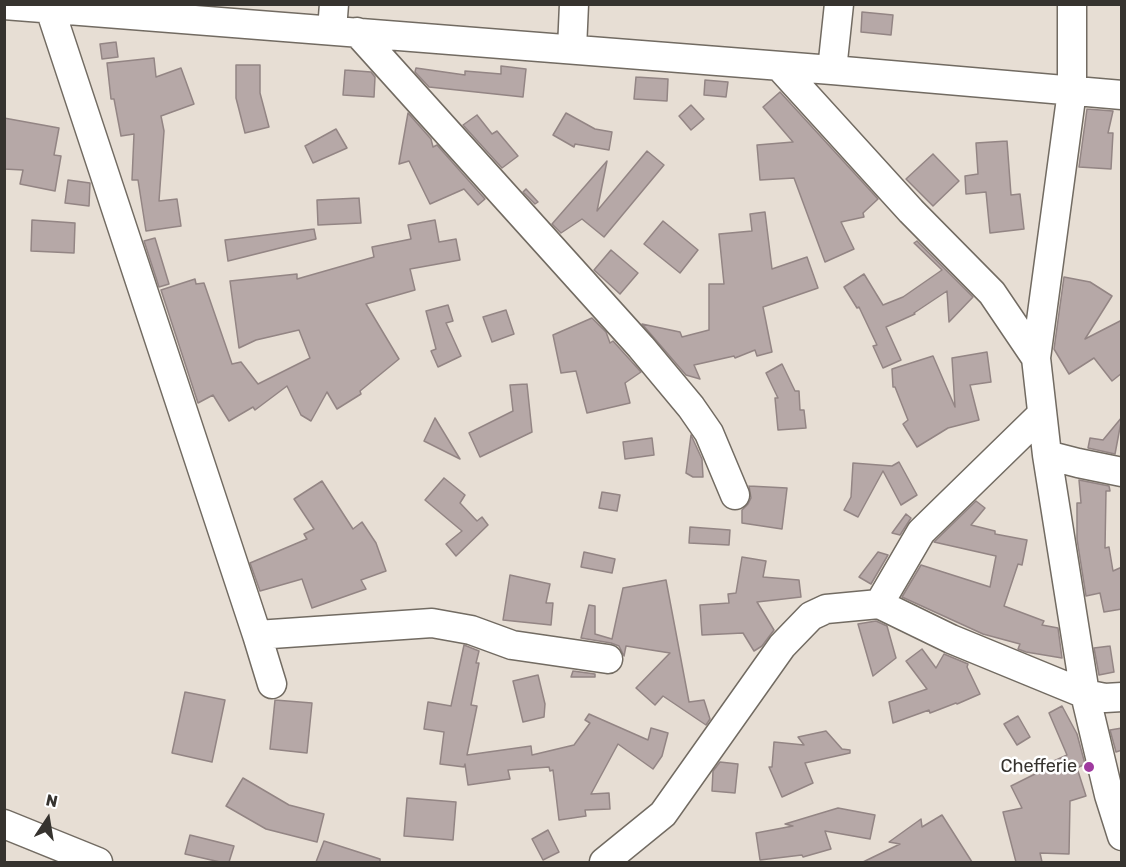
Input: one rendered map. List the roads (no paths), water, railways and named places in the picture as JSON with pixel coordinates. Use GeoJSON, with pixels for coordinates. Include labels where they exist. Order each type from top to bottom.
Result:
{"type":"FeatureCollection","features":[{"type":"Feature","properties":{"kind":"street"},"geometry":{"type":"LineString","coordinates":[[572,49],[573,4]]}},
{"type":"Feature","properties":{"kind":"street"},"geometry":{"type":"LineString","coordinates":[[832,70],[839,4]]}},
{"type":"Feature","properties":{"kind":"street"},"geometry":{"type":"LineString","coordinates":[[1072,4],[1072,90],[1036,358],[1047,455],[1085,694],[1109,795],[1122,836]]}},
{"type":"Feature","properties":{"kind":"street"},"geometry":{"type":"LineString","coordinates":[[4,6],[341,22],[572,49],[1122,95]]}},
{"type":"Feature","properties":{"kind":"street"},"geometry":{"type":"LineString","coordinates":[[50,9],[272,684]]}},
{"type":"Feature","properties":{"kind":"street"},"geometry":{"type":"LineString","coordinates":[[341,22],[641,347],[709,433],[735,495]]}},
{"type":"Feature","properties":{"kind":"street"},"geometry":{"type":"LineString","coordinates":[[780,67],[911,212],[992,293],[1036,358]]}},
{"type":"Feature","properties":{"kind":"street"},"geometry":{"type":"LineString","coordinates":[[879,604],[921,532],[1042,414]]}},
{"type":"Feature","properties":{"kind":"street"},"geometry":{"type":"LineString","coordinates":[[1047,455],[1078,464],[1122,472]]}},
{"type":"Feature","properties":{"kind":"street"},"geometry":{"type":"LineString","coordinates":[[604,862],[663,814],[782,646],[811,616],[826,609],[879,604],[951,639],[1085,694],[1105,698],[1122,697]]}},
{"type":"Feature","properties":{"kind":"street"},"geometry":{"type":"LineString","coordinates":[[257,635],[432,624],[471,630],[512,645],[608,659]]}},
{"type":"Feature","properties":{"kind":"street"},"geometry":{"type":"LineString","coordinates":[[4,824],[98,862]]}},
{"type":"Feature","properties":{"kind":"place","name":"Chefferie"},"geometry":{"type":"Point","coordinates":[1089,767]}}]}
